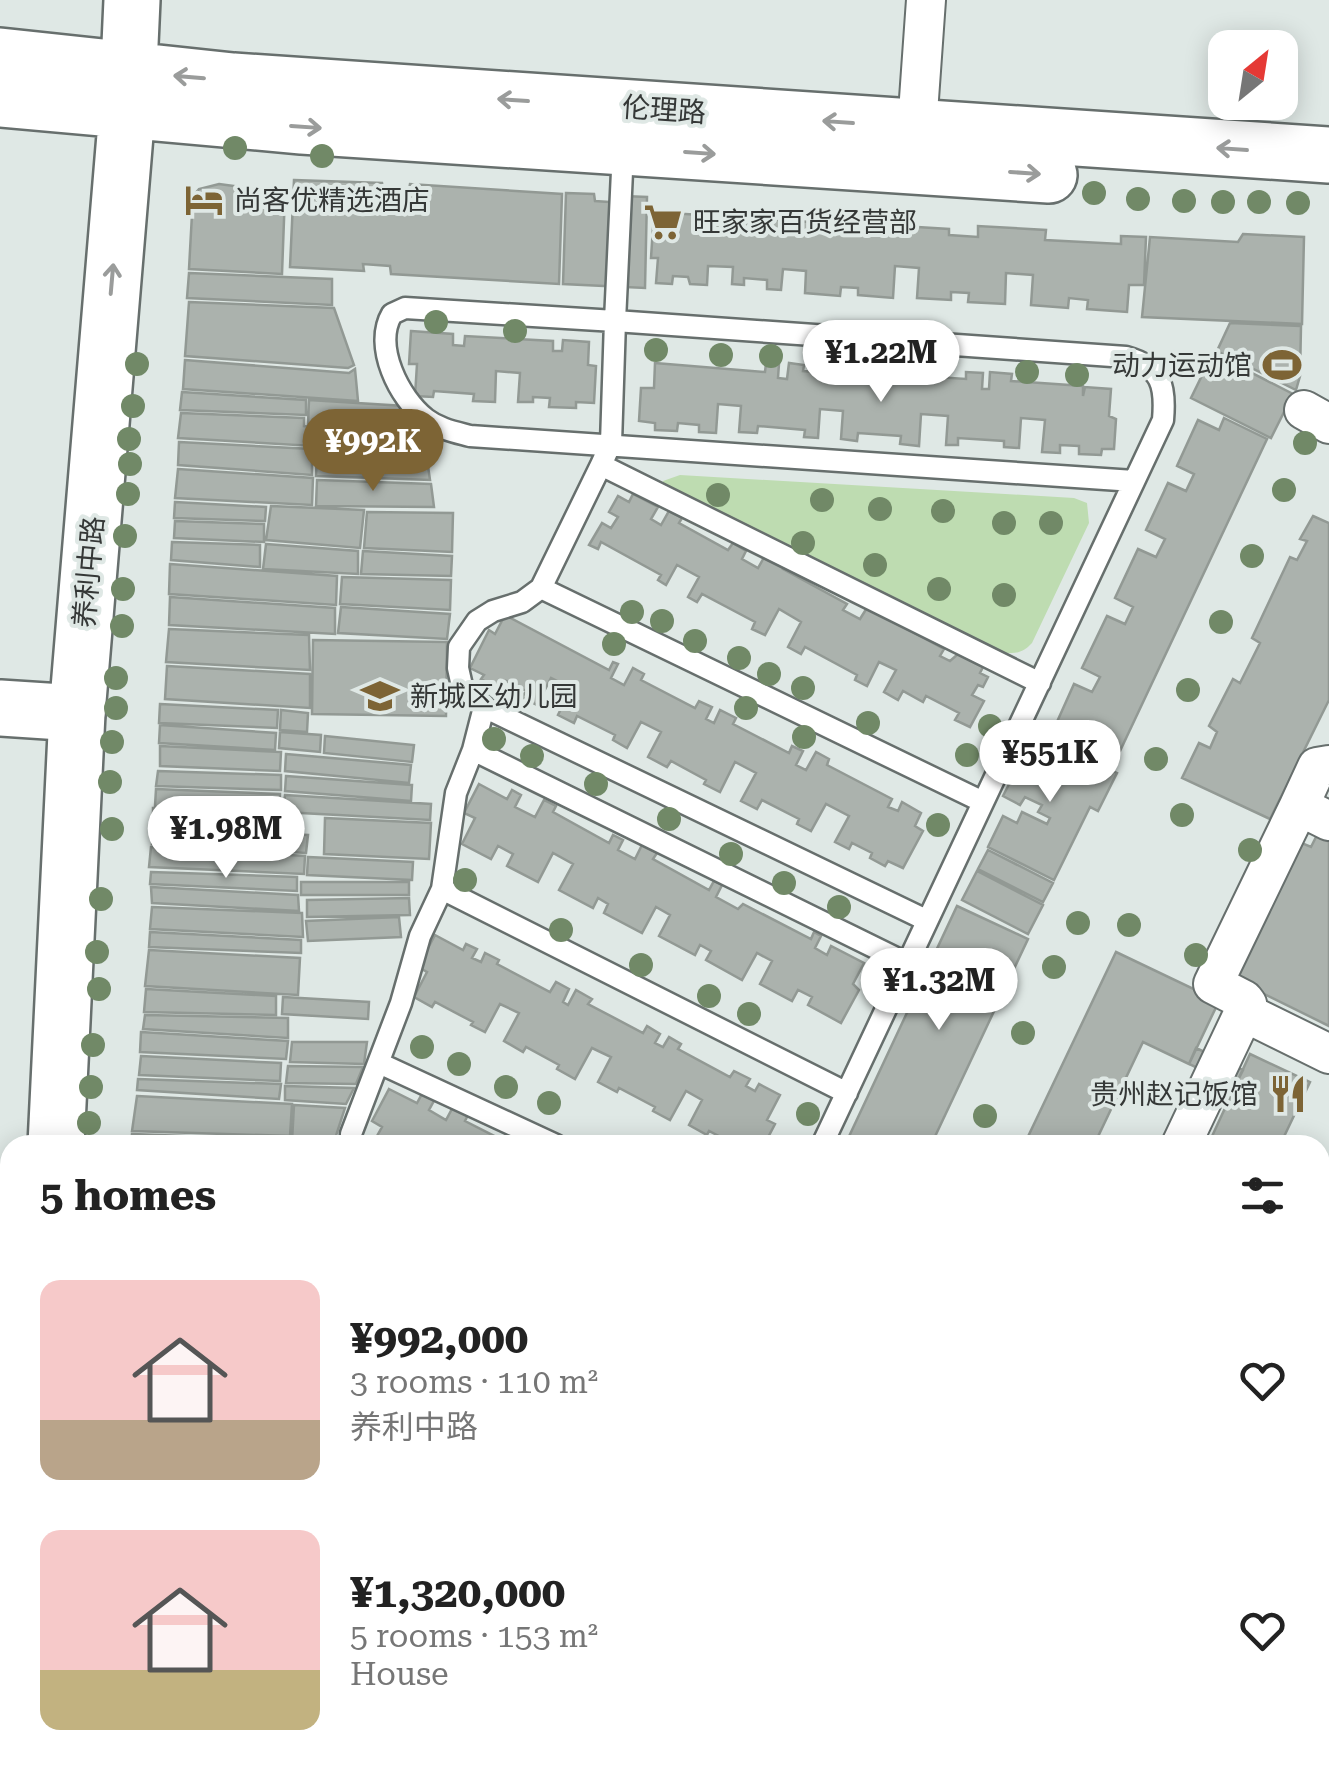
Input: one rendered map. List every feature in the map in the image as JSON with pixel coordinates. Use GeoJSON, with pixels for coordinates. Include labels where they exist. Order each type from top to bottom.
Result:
{"type":"FeatureCollection","features":[{"type":"Feature","properties":{"kind":"main road","name":"养利中路"},"geometry":{"type":"LineString","coordinates":[[94,0],[108,90]]}},
{"type":"Feature","properties":{"kind":"main road","name":"养利中路"},"geometry":{"type":"LineString","coordinates":[[26,1135],[42,720],[108,90],[132,0]]}},
{"type":"Feature","properties":{"kind":"main road","name":"伦理路"},"geometry":{"type":"LineString","coordinates":[[0,56],[108,90],[302,126],[1329,192]]}},
{"type":"Feature","properties":{"kind":"main road","name":"伦理路"},"geometry":{"type":"LineString","coordinates":[[0,99],[108,90],[917,128],[1329,155]]}},
{"type":"Feature","properties":{"kind":"main road","name":"养利中路"},"geometry":{"type":"LineString","coordinates":[[42,720],[56,1135]]}},
{"type":"Feature","properties":{"kind":"street"},"geometry":{"type":"LineString","coordinates":[[917,128],[926,0]]}},
{"type":"Feature","properties":{"kind":"street"},"geometry":{"type":"LineString","coordinates":[[1186,1135],[1247,1008],[1244,1000],[1213,984],[1314,814],[1318,767],[1329,765]]}},
{"type":"Feature","properties":{"kind":"street"},"geometry":{"type":"LineString","coordinates":[[1244,1012],[1329,1054]]}},
{"type":"Feature","properties":{"kind":"lane"},"geometry":{"type":"LineString","coordinates":[[623,148],[611,443],[542,588],[522,602],[494,610],[476,621],[459,647],[462,686],[484,707],[926,920]]}},
{"type":"Feature","properties":{"kind":"lane"},"geometry":{"type":"LineString","coordinates":[[827,1135],[1163,420],[1165,394],[1158,377],[1141,361],[1126,357],[405,308],[392,314],[385,334],[398,385],[424,418],[470,436],[1134,481]]}},
{"type":"Feature","properties":{"kind":"lane"},"geometry":{"type":"LineString","coordinates":[[601,465],[1040,683]]}},
{"type":"Feature","properties":{"kind":"lane"},"geometry":{"type":"LineString","coordinates":[[542,588],[981,801]]}},
{"type":"Feature","properties":{"kind":"lane"},"geometry":{"type":"LineString","coordinates":[[351,1135],[420,936],[442,890],[456,794],[484,707]]}},
{"type":"Feature","properties":{"kind":"lane"},"geometry":{"type":"LineString","coordinates":[[473,750],[906,962]]}},
{"type":"Feature","properties":{"kind":"lane"},"geometry":{"type":"LineString","coordinates":[[442,890],[846,1093]]}},
{"type":"Feature","properties":{"kind":"lane"},"geometry":{"type":"LineString","coordinates":[[379,1063],[534,1135]]}},
{"type":"Feature","properties":{"kind":"green space"},"geometry":{"type":"Polygon","coordinates":[[[680,475],[1074,498],[1087,503],[1089,523],[1032,643],[1021,651],[1005,653],[661,488],[663,481],[680,475]]]}},
{"type":"Feature","properties":{"kind":"building"},"geometry":{"type":"Polygon","coordinates":[[[294,180],[382,183],[383,189],[409,190],[410,184],[562,194],[559,284],[391,274],[390,266],[363,264],[364,271],[290,267],[294,180]]]}},
{"type":"Feature","properties":{"kind":"building"},"geometry":{"type":"Polygon","coordinates":[[[219,184],[285,193],[282,274],[189,269],[193,196],[199,189],[219,184]]]}},
{"type":"Feature","properties":{"kind":"building"},"geometry":{"type":"Polygon","coordinates":[[[566,193],[594,194],[595,201],[624,203],[624,196],[647,197],[645,288],[563,284],[566,193]]]}},
{"type":"Feature","properties":{"kind":"building"},"geometry":{"type":"Polygon","coordinates":[[[654,212],[842,224],[841,234],[868,236],[869,224],[949,229],[949,235],[978,237],[978,226],[1046,230],[1045,240],[1121,244],[1121,236],[1146,237],[1144,285],[1129,285],[1127,312],[1087,309],[1088,300],[1069,298],[1068,308],[1031,305],[1033,275],[1006,273],[1005,304],[968,302],[969,293],[951,292],[951,300],[917,298],[919,268],[895,266],[893,298],[858,295],[858,288],[841,287],[840,296],[805,293],[806,271],[783,269],[781,290],[767,289],[767,280],[744,278],[744,285],[732,284],[733,267],[708,266],[707,285],[690,284],[688,277],[673,276],[672,284],[656,283],[658,258],[651,258],[654,212]]]}},
{"type":"Feature","properties":{"kind":"building"},"geometry":{"type":"Polygon","coordinates":[[[1243,234],[1304,237],[1302,324],[1142,317],[1150,237],[1238,242],[1243,234]]]}},
{"type":"Feature","properties":{"kind":"building"},"geometry":{"type":"Polygon","coordinates":[[[189,273],[332,279],[332,305],[187,298],[189,273]]]}},
{"type":"Feature","properties":{"kind":"building"},"geometry":{"type":"Polygon","coordinates":[[[189,302],[334,308],[354,365],[348,368],[185,356],[189,302]]]}},
{"type":"Feature","properties":{"kind":"building"},"geometry":{"type":"Polygon","coordinates":[[[1230,323],[1301,326],[1296,390],[1217,351],[1230,323]]]}},
{"type":"Feature","properties":{"kind":"building"},"geometry":{"type":"Polygon","coordinates":[[[411,331],[453,334],[453,345],[464,346],[465,336],[553,341],[553,351],[562,351],[563,340],[589,342],[588,365],[596,366],[594,403],[576,402],[576,408],[549,407],[550,398],[533,397],[533,402],[518,402],[520,373],[496,371],[495,402],[473,401],[474,394],[434,391],[433,397],[415,396],[417,364],[409,364],[411,331]]]}},
{"type":"Feature","properties":{"kind":"building"},"geometry":{"type":"Polygon","coordinates":[[[1213,353],[1293,394],[1271,438],[1191,398],[1213,353]]]}},
{"type":"Feature","properties":{"kind":"building"},"geometry":{"type":"Polygon","coordinates":[[[185,360],[349,373],[355,369],[358,401],[183,389],[185,360]]]}},
{"type":"Feature","properties":{"kind":"building"},"geometry":{"type":"Polygon","coordinates":[[[655,363],[765,372],[766,363],[779,364],[778,378],[787,379],[789,363],[804,365],[803,371],[865,376],[865,368],[878,369],[877,384],[887,385],[888,367],[907,368],[906,375],[966,379],[966,372],[983,373],[982,389],[989,389],[990,372],[1012,374],[1011,381],[1083,386],[1083,396],[1085,387],[1111,389],[1109,416],[1116,419],[1114,449],[1102,449],[1101,455],[1079,454],[1079,446],[1060,445],[1060,453],[1042,452],[1045,420],[1021,418],[1019,448],[1004,447],[1004,441],[958,438],[958,445],[946,445],[948,416],[921,414],[919,446],[900,444],[901,436],[858,433],[857,441],[841,439],[843,411],[820,409],[818,438],[804,437],[805,430],[758,426],[757,433],[739,432],[741,406],[718,404],[716,433],[699,432],[699,425],[678,423],[677,431],[655,430],[655,423],[639,421],[641,388],[654,388],[655,363]]]}},
{"type":"Feature","properties":{"kind":"building"},"geometry":{"type":"Polygon","coordinates":[[[182,392],[306,400],[306,415],[180,410],[182,392]]]}},
{"type":"Feature","properties":{"kind":"building"},"geometry":{"type":"Polygon","coordinates":[[[309,400],[405,406],[411,425],[308,424],[309,400]]]}},
{"type":"Feature","properties":{"kind":"building"},"geometry":{"type":"Polygon","coordinates":[[[181,413],[304,418],[304,426],[314,427],[313,446],[178,438],[181,413]]]}},
{"type":"Feature","properties":{"kind":"building"},"geometry":{"type":"Polygon","coordinates":[[[1224,418],[1267,439],[1112,768],[1068,747],[1071,741],[1052,733],[1074,684],[1092,692],[1100,677],[1082,668],[1107,616],[1125,624],[1133,607],[1115,598],[1138,549],[1156,557],[1165,539],[1146,530],[1168,483],[1186,491],[1194,474],[1177,466],[1198,420],[1219,430],[1224,418]]]}},
{"type":"Feature","properties":{"kind":"building"},"geometry":{"type":"Polygon","coordinates":[[[319,427],[413,429],[424,449],[317,446],[319,427]]]}},
{"type":"Feature","properties":{"kind":"building"},"geometry":{"type":"Polygon","coordinates":[[[179,442],[312,449],[312,475],[178,465],[179,442]]]}},
{"type":"Feature","properties":{"kind":"building"},"geometry":{"type":"Polygon","coordinates":[[[317,450],[426,452],[430,480],[316,476],[317,450]]]}},
{"type":"Feature","properties":{"kind":"building"},"geometry":{"type":"Polygon","coordinates":[[[178,469],[313,478],[312,505],[175,498],[178,469]]]}},
{"type":"Feature","properties":{"kind":"building"},"geometry":{"type":"Polygon","coordinates":[[[317,480],[431,484],[434,507],[316,506],[317,480]]]}},
{"type":"Feature","properties":{"kind":"building"},"geometry":{"type":"Polygon","coordinates":[[[633,494],[658,507],[651,519],[661,525],[669,511],[682,518],[679,523],[728,550],[733,543],[746,551],[742,559],[758,568],[766,554],[786,564],[783,569],[847,604],[843,610],[860,619],[870,603],[887,612],[885,617],[944,649],[940,656],[950,661],[958,654],[983,667],[980,673],[988,677],[972,695],[984,701],[970,727],[955,720],[959,713],[926,696],[923,702],[903,691],[898,700],[884,692],[896,670],[879,662],[867,686],[855,680],[857,675],[805,647],[801,654],[788,647],[801,622],[779,609],[765,635],[752,629],[755,622],[702,594],[697,602],[688,597],[699,577],[677,565],[666,585],[658,580],[661,575],[601,542],[598,549],[589,545],[602,523],[611,528],[618,517],[609,512],[618,496],[629,502],[633,494]]]}},
{"type":"Feature","properties":{"kind":"building"},"geometry":{"type":"Polygon","coordinates":[[[175,502],[266,507],[265,521],[174,518],[175,502]]]}},
{"type":"Feature","properties":{"kind":"building"},"geometry":{"type":"Polygon","coordinates":[[[271,506],[364,510],[360,548],[266,540],[271,506]]]}},
{"type":"Feature","properties":{"kind":"building"},"geometry":{"type":"Polygon","coordinates":[[[367,512],[453,513],[452,552],[364,548],[367,512]]]}},
{"type":"Feature","properties":{"kind":"building"},"geometry":{"type":"Polygon","coordinates":[[[1313,516],[1329,523],[1329,700],[1270,819],[1182,778],[1199,743],[1210,748],[1217,732],[1209,726],[1233,679],[1240,683],[1260,643],[1252,638],[1290,557],[1297,560],[1307,541],[1300,539],[1313,516]]]}},
{"type":"Feature","properties":{"kind":"building"},"geometry":{"type":"Polygon","coordinates":[[[175,521],[264,524],[264,542],[174,538],[175,521]]]}},
{"type":"Feature","properties":{"kind":"building"},"geometry":{"type":"Polygon","coordinates":[[[172,542],[260,545],[260,567],[171,560],[172,542]]]}},
{"type":"Feature","properties":{"kind":"building"},"geometry":{"type":"Polygon","coordinates":[[[266,544],[358,551],[358,574],[263,569],[266,544]]]}},
{"type":"Feature","properties":{"kind":"building"},"geometry":{"type":"Polygon","coordinates":[[[363,551],[452,556],[451,576],[361,574],[363,551]]]}},
{"type":"Feature","properties":{"kind":"building"},"geometry":{"type":"Polygon","coordinates":[[[170,564],[337,576],[336,605],[169,594],[170,564]]]}},
{"type":"Feature","properties":{"kind":"building"},"geometry":{"type":"Polygon","coordinates":[[[342,577],[451,580],[450,610],[340,604],[342,577]]]}},
{"type":"Feature","properties":{"kind":"building"},"geometry":{"type":"Polygon","coordinates":[[[170,597],[335,608],[335,634],[169,625],[170,597]]]}},
{"type":"Feature","properties":{"kind":"building"},"geometry":{"type":"Polygon","coordinates":[[[341,607],[450,614],[447,639],[338,633],[341,607]]]}},
{"type":"Feature","properties":{"kind":"building"},"geometry":{"type":"Polygon","coordinates":[[[505,615],[609,670],[613,662],[618,664],[611,678],[624,685],[633,668],[644,674],[641,680],[695,708],[699,701],[712,707],[706,719],[714,723],[720,710],[736,718],[733,724],[789,753],[792,746],[803,751],[796,765],[806,770],[816,752],[829,759],[827,765],[892,799],[888,807],[898,811],[902,802],[921,813],[915,826],[923,831],[903,868],[888,861],[885,866],[870,858],[872,853],[852,843],[849,849],[835,842],[849,816],[826,804],[811,831],[797,824],[799,819],[762,800],[757,809],[741,801],[756,773],[735,762],[720,792],[671,761],[667,767],[648,757],[661,732],[641,722],[627,748],[613,740],[615,735],[577,716],[574,723],[558,715],[571,688],[551,678],[537,705],[522,697],[526,691],[506,681],[501,690],[481,679],[484,675],[470,668],[489,630],[495,634],[505,615]]]}},
{"type":"Feature","properties":{"kind":"building"},"geometry":{"type":"Polygon","coordinates":[[[169,629],[309,635],[310,670],[166,662],[169,629]]]}},
{"type":"Feature","properties":{"kind":"building","name":"新城区幼儿园"},"geometry":{"type":"Polygon","coordinates":[[[313,640],[447,642],[446,716],[312,714],[313,640]]]}},
{"type":"Feature","properties":{"kind":"building"},"geometry":{"type":"Polygon","coordinates":[[[167,666],[310,674],[310,708],[165,699],[167,666]]]}},
{"type":"Feature","properties":{"kind":"building"},"geometry":{"type":"Polygon","coordinates":[[[160,704],[278,710],[277,728],[159,723],[160,704]]]}},
{"type":"Feature","properties":{"kind":"building"},"geometry":{"type":"Polygon","coordinates":[[[281,710],[308,713],[307,732],[280,730],[281,710]]]}},
{"type":"Feature","properties":{"kind":"building"},"geometry":{"type":"Polygon","coordinates":[[[160,725],[276,733],[275,750],[159,743],[160,725]]]}},
{"type":"Feature","properties":{"kind":"building"},"geometry":{"type":"Polygon","coordinates":[[[280,732],[321,735],[320,752],[279,748],[280,732]]]}},
{"type":"Feature","properties":{"kind":"building"},"geometry":{"type":"Polygon","coordinates":[[[1035,733],[1117,773],[1098,811],[1090,807],[1054,880],[988,847],[1003,816],[1017,823],[1022,812],[1047,824],[1050,818],[1038,812],[1042,805],[1025,797],[1020,805],[1003,796],[1035,733]]]}},
{"type":"Feature","properties":{"kind":"building"},"geometry":{"type":"Polygon","coordinates":[[[325,736],[414,745],[412,762],[324,753],[325,736]]]}},
{"type":"Feature","properties":{"kind":"building"},"geometry":{"type":"Polygon","coordinates":[[[160,746],[281,752],[280,771],[160,766],[160,746]]]}},
{"type":"Feature","properties":{"kind":"building"},"geometry":{"type":"Polygon","coordinates":[[[286,754],[411,765],[409,783],[285,771],[286,754]]]}},
{"type":"Feature","properties":{"kind":"building"},"geometry":{"type":"Polygon","coordinates":[[[158,771],[281,775],[281,790],[156,786],[158,771]]]}},
{"type":"Feature","properties":{"kind":"building"},"geometry":{"type":"Polygon","coordinates":[[[286,776],[412,785],[411,801],[285,791],[286,776]]]}},
{"type":"Feature","properties":{"kind":"building"},"geometry":{"type":"Polygon","coordinates":[[[479,784],[507,799],[512,790],[521,795],[515,807],[535,817],[544,800],[556,806],[553,812],[609,843],[613,835],[623,840],[618,850],[635,859],[642,845],[657,853],[653,859],[709,890],[714,881],[722,885],[716,897],[738,909],[743,904],[811,939],[814,932],[821,936],[815,948],[827,955],[831,946],[864,963],[853,984],[859,990],[841,1023],[808,1005],[812,997],[798,990],[792,1001],[760,984],[772,961],[757,953],[742,980],[706,960],[711,951],[700,945],[695,955],[659,936],[670,915],[656,907],[642,933],[604,913],[608,904],[598,898],[593,908],[559,890],[573,864],[553,853],[538,882],[507,866],[513,854],[498,846],[491,859],[462,844],[475,818],[464,813],[479,784]]]}},
{"type":"Feature","properties":{"kind":"building"},"geometry":{"type":"Polygon","coordinates":[[[156,789],[280,794],[279,814],[155,806],[156,789]]]}},
{"type":"Feature","properties":{"kind":"building"},"geometry":{"type":"Polygon","coordinates":[[[285,795],[431,804],[430,820],[283,812],[285,795]]]}},
{"type":"Feature","properties":{"kind":"building"},"geometry":{"type":"Polygon","coordinates":[[[153,808],[278,818],[277,833],[153,825],[153,808]]]}},
{"type":"Feature","properties":{"kind":"building"},"geometry":{"type":"Polygon","coordinates":[[[325,818],[431,823],[429,859],[324,854],[325,818]]]}},
{"type":"Feature","properties":{"kind":"building"},"geometry":{"type":"Polygon","coordinates":[[[154,829],[308,835],[306,853],[152,844],[154,829]]]}},
{"type":"Feature","properties":{"kind":"building"},"geometry":{"type":"Polygon","coordinates":[[[1317,835],[1329,842],[1329,1026],[1230,977],[1297,841],[1311,847],[1317,835]]]}},
{"type":"Feature","properties":{"kind":"building"},"geometry":{"type":"Polygon","coordinates":[[[151,847],[305,856],[304,874],[149,867],[151,847]]]}},
{"type":"Feature","properties":{"kind":"building"},"geometry":{"type":"Polygon","coordinates":[[[988,850],[1053,883],[1043,902],[978,869],[988,850]]]}},
{"type":"Feature","properties":{"kind":"building"},"geometry":{"type":"Polygon","coordinates":[[[308,857],[413,862],[412,880],[307,875],[308,857]]]}},
{"type":"Feature","properties":{"kind":"building"},"geometry":{"type":"Polygon","coordinates":[[[977,871],[1043,905],[1028,934],[962,900],[977,871]]]}},
{"type":"Feature","properties":{"kind":"building"},"geometry":{"type":"Polygon","coordinates":[[[151,872],[297,877],[297,891],[150,884],[151,872]]]}},
{"type":"Feature","properties":{"kind":"building"},"geometry":{"type":"Polygon","coordinates":[[[301,882],[409,882],[409,895],[301,895],[301,882]]]}},
{"type":"Feature","properties":{"kind":"building"},"geometry":{"type":"Polygon","coordinates":[[[151,887],[298,895],[299,911],[152,903],[151,887]]]}},
{"type":"Feature","properties":{"kind":"building"},"geometry":{"type":"Polygon","coordinates":[[[409,898],[410,915],[307,917],[307,900],[409,898]]]}},
{"type":"Feature","properties":{"kind":"building"},"geometry":{"type":"Polygon","coordinates":[[[957,906],[1028,939],[936,1135],[850,1135],[957,906]]]}},
{"type":"Feature","properties":{"kind":"building"},"geometry":{"type":"Polygon","coordinates":[[[152,907],[302,913],[303,937],[150,929],[152,907]]]}},
{"type":"Feature","properties":{"kind":"building"},"geometry":{"type":"Polygon","coordinates":[[[399,917],[401,937],[308,941],[306,921],[399,917]]]}},
{"type":"Feature","properties":{"kind":"building"},"geometry":{"type":"Polygon","coordinates":[[[150,932],[301,940],[301,953],[149,947],[150,932]]]}},
{"type":"Feature","properties":{"kind":"building"},"geometry":{"type":"Polygon","coordinates":[[[435,935],[463,950],[466,944],[477,949],[472,958],[481,962],[485,953],[499,960],[497,964],[550,992],[556,982],[569,989],[563,1002],[568,1005],[576,990],[592,999],[588,1004],[643,1033],[647,1026],[660,1034],[655,1043],[663,1047],[669,1037],[681,1044],[678,1049],[730,1077],[734,1071],[750,1079],[746,1086],[755,1091],[759,1084],[780,1095],[767,1120],[775,1124],[769,1135],[717,1135],[709,1131],[707,1135],[689,1125],[702,1100],[686,1091],[670,1120],[653,1111],[655,1107],[619,1088],[617,1092],[598,1082],[611,1057],[592,1048],[575,1079],[526,1047],[523,1052],[504,1041],[519,1013],[500,1004],[485,1032],[435,1002],[432,1007],[414,997],[427,972],[418,967],[435,935]]]}},
{"type":"Feature","properties":{"kind":"building"},"geometry":{"type":"Polygon","coordinates":[[[149,950],[300,958],[298,995],[145,986],[149,950]]]}},
{"type":"Feature","properties":{"kind":"building"},"geometry":{"type":"Polygon","coordinates":[[[1116,952],[1219,1001],[1189,1064],[1143,1042],[1099,1135],[1029,1135],[1116,952]]]}},
{"type":"Feature","properties":{"kind":"building"},"geometry":{"type":"Polygon","coordinates":[[[146,989],[276,996],[276,1015],[144,1012],[146,989]]]}},
{"type":"Feature","properties":{"kind":"building"},"geometry":{"type":"Polygon","coordinates":[[[283,997],[369,1002],[368,1019],[282,1014],[283,997]]]}},
{"type":"Feature","properties":{"kind":"building"},"geometry":{"type":"Polygon","coordinates":[[[145,1015],[288,1018],[288,1038],[143,1029],[145,1015]]]}},
{"type":"Feature","properties":{"kind":"building"},"geometry":{"type":"Polygon","coordinates":[[[141,1032],[288,1041],[286,1059],[140,1052],[141,1032]]]}},
{"type":"Feature","properties":{"kind":"building"},"geometry":{"type":"Polygon","coordinates":[[[292,1042],[367,1042],[364,1064],[290,1062],[292,1042]]]}},
{"type":"Feature","properties":{"kind":"building"},"geometry":{"type":"Polygon","coordinates":[[[1196,1048],[1243,1070],[1235,1086],[1189,1064],[1196,1048]]]}},
{"type":"Feature","properties":{"kind":"building"},"geometry":{"type":"Polygon","coordinates":[[[1250,1054],[1310,1082],[1285,1135],[1213,1135],[1250,1054]]]}},
{"type":"Feature","properties":{"kind":"building"},"geometry":{"type":"Polygon","coordinates":[[[141,1056],[281,1063],[280,1081],[139,1075],[141,1056]]]}},
{"type":"Feature","properties":{"kind":"building"},"geometry":{"type":"Polygon","coordinates":[[[288,1066],[363,1067],[356,1084],[286,1083],[288,1066]]]}},
{"type":"Feature","properties":{"kind":"building"},"geometry":{"type":"Polygon","coordinates":[[[138,1079],[281,1084],[279,1099],[137,1090],[138,1079]]]}},
{"type":"Feature","properties":{"kind":"building"},"geometry":{"type":"Polygon","coordinates":[[[285,1086],[354,1088],[346,1104],[285,1100],[285,1086]]]}},
{"type":"Feature","properties":{"kind":"building"},"geometry":{"type":"Polygon","coordinates":[[[389,1089],[417,1103],[423,1092],[435,1099],[429,1110],[446,1120],[453,1107],[468,1115],[465,1121],[492,1135],[378,1135],[382,1127],[372,1121],[389,1089]]]}},
{"type":"Feature","properties":{"kind":"building"},"geometry":{"type":"Polygon","coordinates":[[[137,1096],[292,1104],[290,1135],[132,1131],[137,1096]]]}},
{"type":"Feature","properties":{"kind":"building"},"geometry":{"type":"Polygon","coordinates":[[[294,1105],[345,1108],[336,1135],[292,1135],[294,1105]]]}},
{"type":"Feature","properties":{"kind":"place","name":"尚客优精选酒店"},"geometry":{"type":"Point","coordinates":[204,200]}},
{"type":"Feature","properties":{"kind":"place","name":"旺家家百货经营部"},"geometry":{"type":"Point","coordinates":[663,222]}},
{"type":"Feature","properties":{"kind":"place","name":"动力运动馆"},"geometry":{"type":"Point","coordinates":[1282,365]}},
{"type":"Feature","properties":{"kind":"place","name":"新城区幼儿园"},"geometry":{"type":"Point","coordinates":[380,696]}},
{"type":"Feature","properties":{"kind":"place","name":"贵州赵记饭馆"},"geometry":{"type":"Point","coordinates":[1288,1094]}}]}
